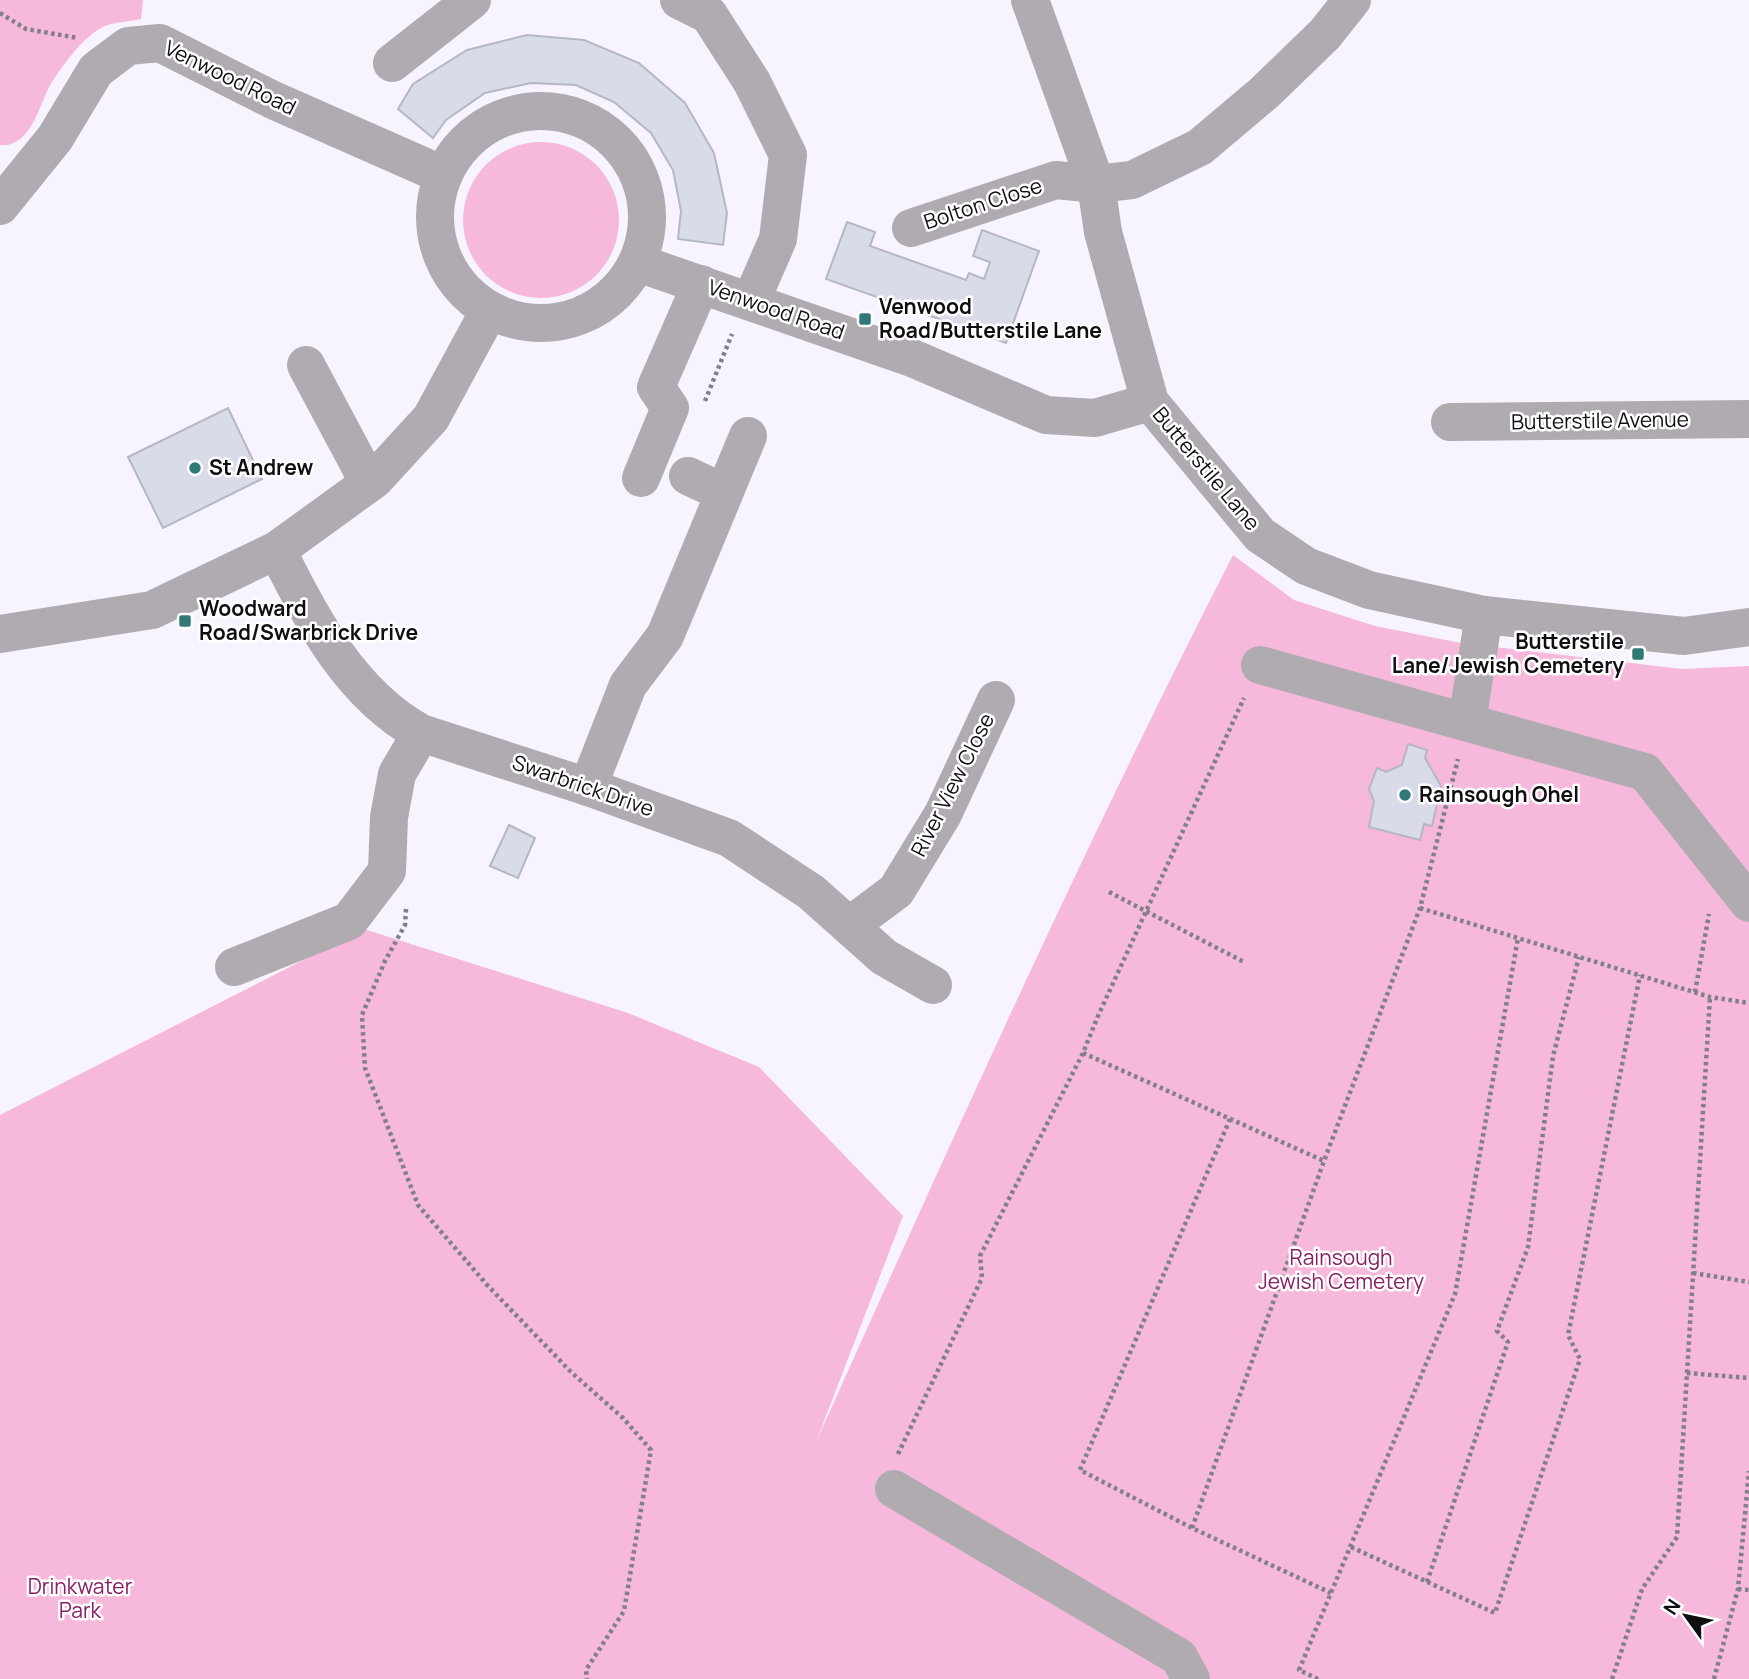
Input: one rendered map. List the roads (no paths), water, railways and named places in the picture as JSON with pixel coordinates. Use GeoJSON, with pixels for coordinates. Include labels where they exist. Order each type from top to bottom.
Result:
{"type":"FeatureCollection","features":[{"type":"Feature","properties":{"kind":"street"},"geometry":{"type":"LineString","coordinates":[[393,63],[472,0]]}},
{"type":"Feature","properties":{"kind":"street","name":"Butterstile Lane"},"geometry":{"type":"LineString","coordinates":[[1030,0],[1096,184],[1103,232],[1150,402],[1260,535],[1306,566],[1370,590],[1483,615],[1684,636],[1749,626]]}},
{"type":"Feature","properties":{"kind":"street","name":"Bolton Close"},"geometry":{"type":"LineString","coordinates":[[911,228],[1056,180],[1096,184],[1132,180],[1200,147],[1264,93],[1325,34],[1352,0]]}},
{"type":"Feature","properties":{"kind":"street"},"geometry":{"type":"LineString","coordinates":[[696,5],[752,82],[789,155],[778,239],[751,301]]}},
{"type":"Feature","properties":{"kind":"street","name":"Venwood Road"},"geometry":{"type":"LineString","coordinates":[[0,206],[55,138],[96,71],[128,46],[160,43],[273,100],[443,174]]}},
{"type":"Feature","properties":{"kind":"street"},"geometry":{"type":"LineString","coordinates":[[553,111],[586,120],[614,138],[635,165],[647,197],[648,230],[638,263],[618,292],[590,313],[557,323],[522,323],[489,311],[464,292],[446,266],[436,236],[435,205],[443,174],[462,146],[488,124],[520,113],[553,111]]}},
{"type":"Feature","properties":{"kind":"street","name":"Venwood Road"},"geometry":{"type":"LineString","coordinates":[[638,263],[912,358],[1046,415],[1095,418],[1150,402]]}},
{"type":"Feature","properties":{"kind":"street"},"geometry":{"type":"LineString","coordinates":[[640,478],[670,408],[656,387],[701,284]]}},
{"type":"Feature","properties":{"kind":"street"},"geometry":{"type":"LineString","coordinates":[[0,634],[152,610],[276,550],[369,483],[431,418],[489,311]]}},
{"type":"Feature","properties":{"kind":"street"},"geometry":{"type":"LineString","coordinates":[[306,365],[369,483]]}},
{"type":"Feature","properties":{"kind":"street","name":"Butterstile Avenue"},"geometry":{"type":"LineString","coordinates":[[1450,422],[1496,408],[1749,419]]}},
{"type":"Feature","properties":{"kind":"street"},"geometry":{"type":"LineString","coordinates":[[588,787],[628,685],[665,636],[748,436]]}},
{"type":"Feature","properties":{"kind":"street"},"geometry":{"type":"LineString","coordinates":[[688,477],[724,493]]}},
{"type":"Feature","properties":{"kind":"street","name":"Swarbrick Drive"},"geometry":{"type":"LineString","coordinates":[[276,550],[309,614],[354,678],[400,722],[421,733],[588,787],[729,838],[811,892],[884,957],[933,985]]}},
{"type":"Feature","properties":{"kind":"street"},"geometry":{"type":"LineString","coordinates":[[1467,722],[1483,615]]}},
{"type":"Feature","properties":{"kind":"street"},"geometry":{"type":"LineString","coordinates":[[1260,665],[1645,772],[1749,903]]}},
{"type":"Feature","properties":{"kind":"street","name":"River View Close"},"geometry":{"type":"LineString","coordinates":[[849,926],[896,891],[943,814],[996,700]]}},
{"type":"Feature","properties":{"kind":"street"},"geometry":{"type":"LineString","coordinates":[[234,967],[349,921],[387,871],[389,817],[397,774],[421,733]]}},
{"type":"Feature","properties":{"kind":"street"},"geometry":{"type":"LineString","coordinates":[[894,1489],[1179,1657],[1191,1679]]}},
{"type":"Feature","properties":{"kind":"place","name":"Venwood Road/Butterstile Lane"},"geometry":{"type":"Point","coordinates":[865,319]}},
{"type":"Feature","properties":{"kind":"place","name":"St Andrew"},"geometry":{"type":"Point","coordinates":[195,468]}},
{"type":"Feature","properties":{"kind":"place","name":"Woodward Road/Swarbrick Drive"},"geometry":{"type":"Point","coordinates":[185,621]}},
{"type":"Feature","properties":{"kind":"place","name":"Butterstile Lane/Jewish Cemetery"},"geometry":{"type":"Point","coordinates":[1638,654]}},
{"type":"Feature","properties":{"kind":"place","name":"Rainsough Ohel"},"geometry":{"type":"Point","coordinates":[1405,795]}},
{"type":"Feature","properties":{"kind":"park label","name":"Rainsough Jewish Cemetery"},"geometry":{"type":"Point","coordinates":[1341,1270]}},
{"type":"Feature","properties":{"kind":"park label","name":"Drinkwater Park"},"geometry":{"type":"Point","coordinates":[80,1599]}}]}
